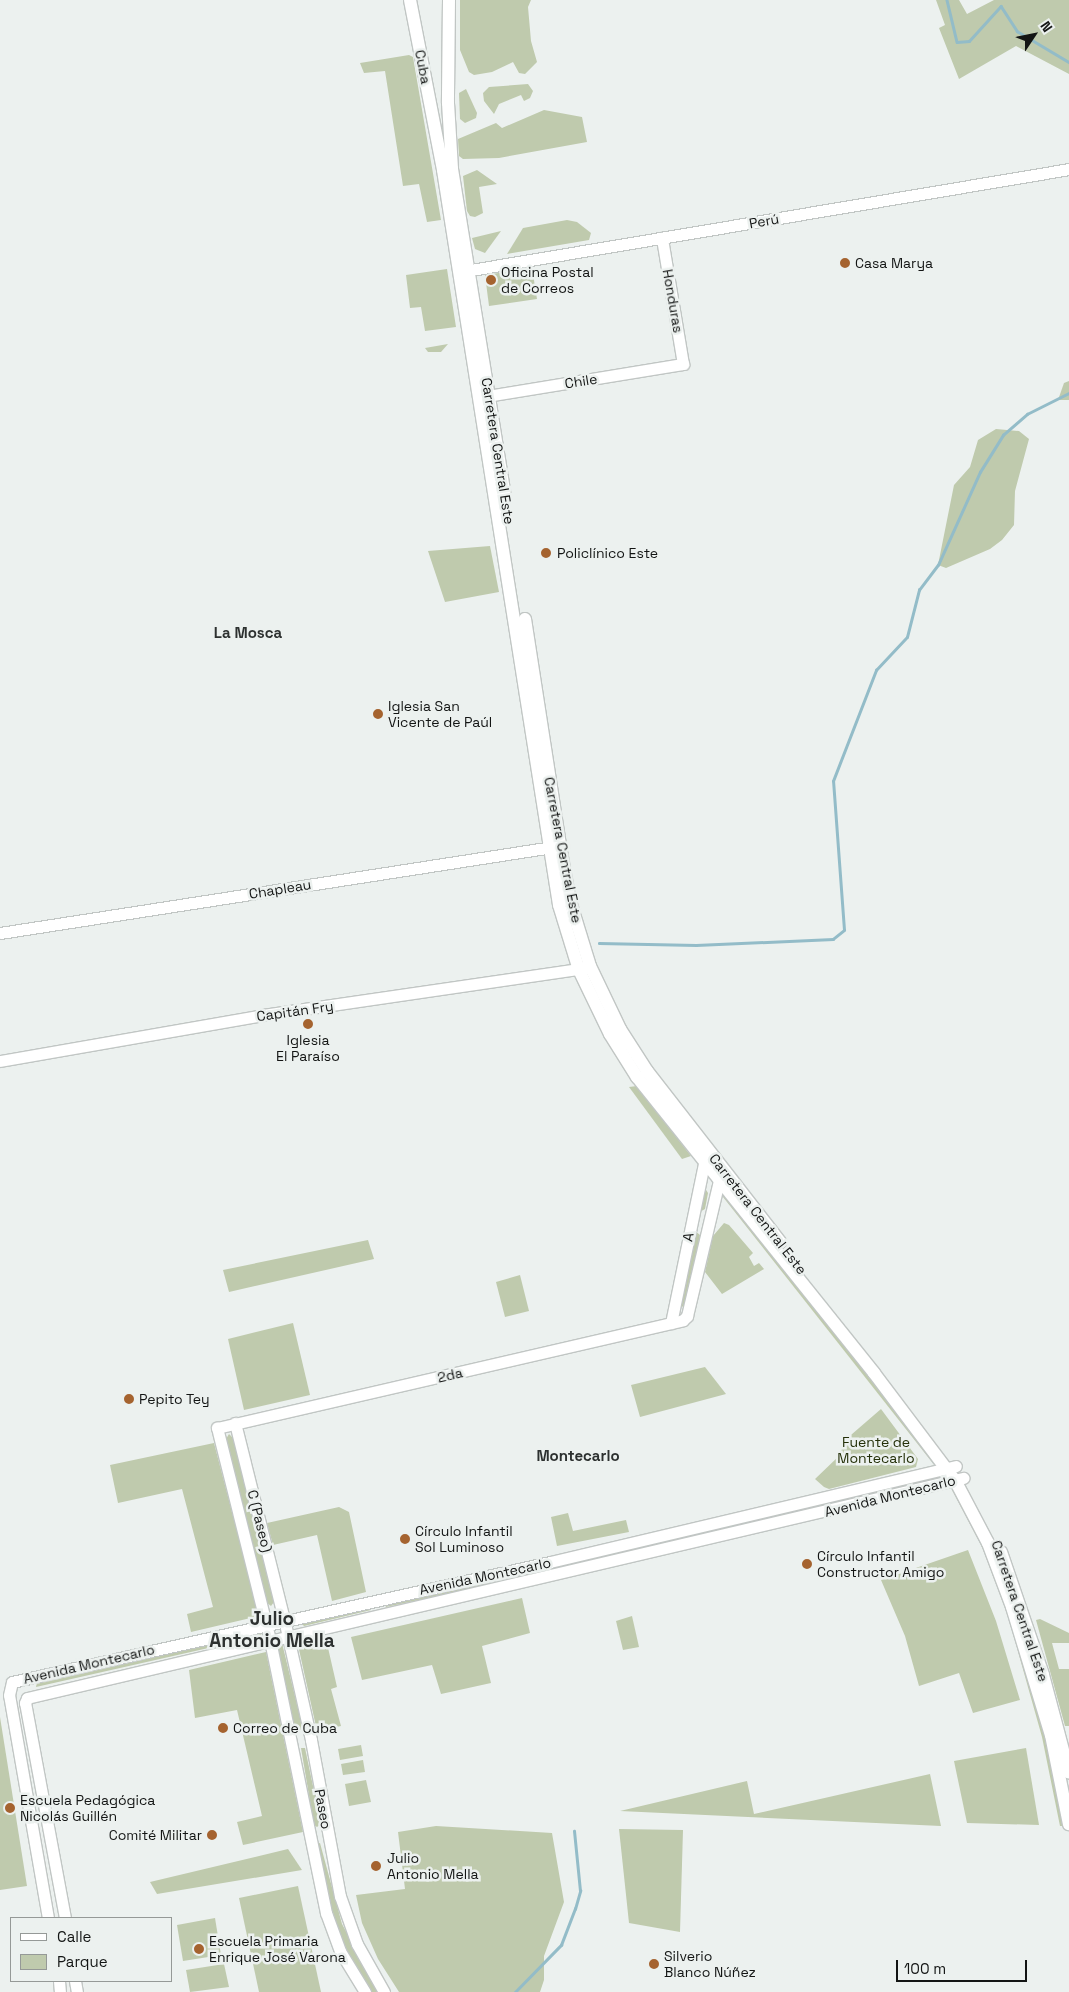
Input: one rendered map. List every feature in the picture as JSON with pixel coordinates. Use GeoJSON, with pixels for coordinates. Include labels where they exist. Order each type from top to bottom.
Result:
{"type":"FeatureCollection","features":[{"type":"Feature","properties":{"kind":"main road","name":"Cuba"},"geometry":{"type":"LineString","coordinates":[[410,0],[436,133]]}},
{"type":"Feature","properties":{"kind":"main road","name":"Carretera Central Este"},"geometry":{"type":"LineString","coordinates":[[449,0],[448,103],[452,169],[469,270],[485,397],[555,847],[559,905],[625,1058],[952,1467],[995,1539],[1016,1591],[1043,1675],[1069,1773]]}},
{"type":"Feature","properties":{"kind":"main road"},"geometry":{"type":"LineString","coordinates":[[427,88],[448,84]]}},
{"type":"Feature","properties":{"kind":"main road"},"geometry":{"type":"LineString","coordinates":[[431,106],[448,103]]}},
{"type":"Feature","properties":{"kind":"main road","name":"Carretera Central Este"},"geometry":{"type":"LineString","coordinates":[[436,133],[469,270]]}},
{"type":"Feature","properties":{"kind":"main road","name":"Carretera Central Este"},"geometry":{"type":"LineString","coordinates":[[960,1480],[988,1543],[1012,1607],[1051,1735],[1069,1824]]}},
{"type":"Feature","properties":{"kind":"street","name":"Perú"},"geometry":{"type":"LineString","coordinates":[[469,270],[1069,170]]}},
{"type":"Feature","properties":{"kind":"street","name":"Honduras"},"geometry":{"type":"LineString","coordinates":[[662,238],[683,364]]}},
{"type":"Feature","properties":{"kind":"street","name":"Chile"},"geometry":{"type":"LineString","coordinates":[[485,397],[683,364]]}},
{"type":"Feature","properties":{"kind":"street","name":"Chapleau"},"geometry":{"type":"LineString","coordinates":[[0,933],[555,847]]}},
{"type":"Feature","properties":{"kind":"street","name":"Capitán Fry"},"geometry":{"type":"LineString","coordinates":[[0,1061],[263,1015],[585,968]]}},
{"type":"Feature","properties":{"kind":"street","name":"A"},"geometry":{"type":"LineString","coordinates":[[671,1323],[705,1156]]}},
{"type":"Feature","properties":{"kind":"street","name":"A"},"geometry":{"type":"LineString","coordinates":[[683,1320],[688,1316],[720,1175]]}},
{"type":"Feature","properties":{"kind":"street","name":"2da"},"geometry":{"type":"LineString","coordinates":[[217,1428],[683,1320]]}},
{"type":"Feature","properties":{"kind":"street","name":"C (Paseo)"},"geometry":{"type":"LineString","coordinates":[[235,1424],[284,1619]]}},
{"type":"Feature","properties":{"kind":"street","name":"C (Paseo)"},"geometry":{"type":"LineString","coordinates":[[217,1428],[266,1623]]}},
{"type":"Feature","properties":{"kind":"street","name":"Avenida Montecarlo"},"geometry":{"type":"LineString","coordinates":[[48,1917],[9,1695],[12,1682],[266,1623],[542,1564],[952,1467]]}},
{"type":"Feature","properties":{"kind":"street","name":"Avenida Montecarlo"},"geometry":{"type":"LineString","coordinates":[[64,1917],[25,1703],[27,1698],[960,1480]]}},
{"type":"Feature","properties":{"kind":"street","name":"Paseo"},"geometry":{"type":"LineString","coordinates":[[284,1619],[311,1740],[340,1896],[357,1944],[384,1992]]}},
{"type":"Feature","properties":{"kind":"street","name":"Paseo"},"geometry":{"type":"LineString","coordinates":[[266,1623],[326,1913],[340,1951],[365,1992]]}},
{"type":"Feature","properties":{"kind":"green space"},"geometry":{"type":"Polygon","coordinates":[[[460,0],[531,0],[528,7],[531,41],[537,62],[525,74],[519,73],[513,62],[492,72],[474,75],[469,72],[460,50],[460,0]]]}},
{"type":"Feature","properties":{"kind":"green space"},"geometry":{"type":"Polygon","coordinates":[[[936,0],[959,0],[967,14],[994,0],[1069,0],[1069,74],[1016,46],[959,79],[939,28],[945,25],[936,0]]]}},
{"type":"Feature","properties":{"kind":"green space"},"geometry":{"type":"Polygon","coordinates":[[[409,55],[413,57],[441,220],[427,222],[419,184],[403,186],[385,71],[364,73],[360,63],[409,55]]]}},
{"type":"Feature","properties":{"kind":"green space"},"geometry":{"type":"Polygon","coordinates":[[[528,84],[533,91],[530,98],[524,101],[521,95],[499,104],[494,114],[484,101],[483,93],[489,87],[528,84]]]}},
{"type":"Feature","properties":{"kind":"green space"},"geometry":{"type":"Polygon","coordinates":[[[466,89],[477,113],[476,118],[465,123],[460,119],[459,93],[466,89]]]}},
{"type":"Feature","properties":{"kind":"green space"},"geometry":{"type":"Polygon","coordinates":[[[544,110],[582,117],[587,142],[499,158],[463,159],[459,156],[458,139],[496,123],[502,128],[544,110]]]}},
{"type":"Feature","properties":{"kind":"green space"},"geometry":{"type":"Polygon","coordinates":[[[477,170],[497,184],[479,187],[483,213],[475,217],[470,216],[467,211],[463,176],[477,170]]]}},
{"type":"Feature","properties":{"kind":"green space"},"geometry":{"type":"Polygon","coordinates":[[[567,220],[577,222],[591,233],[589,240],[507,254],[523,228],[567,220]]]}},
{"type":"Feature","properties":{"kind":"green space"},"geometry":{"type":"Polygon","coordinates":[[[501,231],[485,253],[475,249],[472,238],[501,231]]]}},
{"type":"Feature","properties":{"kind":"green space"},"geometry":{"type":"Polygon","coordinates":[[[532,268],[537,299],[489,306],[485,275],[532,268]]]}},
{"type":"Feature","properties":{"kind":"green space"},"geometry":{"type":"Polygon","coordinates":[[[447,269],[456,327],[425,331],[421,307],[410,308],[406,275],[447,269]]]}},
{"type":"Feature","properties":{"kind":"green space"},"geometry":{"type":"Polygon","coordinates":[[[448,344],[441,352],[428,352],[425,348],[448,344]]]}},
{"type":"Feature","properties":{"kind":"green space"},"geometry":{"type":"Polygon","coordinates":[[[1069,381],[1069,400],[1058,400],[1064,383],[1069,381]]]}},
{"type":"Feature","properties":{"kind":"green space"},"geometry":{"type":"Polygon","coordinates":[[[996,429],[1019,431],[1029,439],[1015,491],[1014,525],[1002,540],[990,549],[946,568],[938,565],[954,485],[970,467],[978,440],[996,429]]]}},
{"type":"Feature","properties":{"kind":"green space"},"geometry":{"type":"Polygon","coordinates":[[[490,546],[499,592],[445,602],[428,551],[490,546]]]}},
{"type":"Feature","properties":{"kind":"green space"},"geometry":{"type":"Polygon","coordinates":[[[637,1086],[691,1156],[682,1159],[629,1087],[637,1086]]]}},
{"type":"Feature","properties":{"kind":"green space"},"geometry":{"type":"Polygon","coordinates":[[[703,1185],[708,1193],[705,1209],[698,1213],[703,1185]]]}},
{"type":"Feature","properties":{"kind":"green space"},"geometry":{"type":"Polygon","coordinates":[[[724,1194],[937,1464],[935,1466],[723,1197],[724,1194]]]}},
{"type":"Feature","properties":{"kind":"green space"},"geometry":{"type":"Polygon","coordinates":[[[724,1223],[729,1225],[753,1253],[749,1257],[754,1266],[759,1263],[764,1269],[722,1294],[705,1272],[713,1236],[724,1223]]]}},
{"type":"Feature","properties":{"kind":"green space"},"geometry":{"type":"Polygon","coordinates":[[[695,1231],[700,1235],[685,1306],[681,1307],[695,1231]]]}},
{"type":"Feature","properties":{"kind":"green space"},"geometry":{"type":"Polygon","coordinates":[[[368,1240],[374,1259],[229,1292],[223,1270],[368,1240]]]}},
{"type":"Feature","properties":{"kind":"green space"},"geometry":{"type":"Polygon","coordinates":[[[520,1275],[529,1311],[505,1317],[496,1282],[520,1275]]]}},
{"type":"Feature","properties":{"kind":"green space"},"geometry":{"type":"Polygon","coordinates":[[[293,1323],[310,1395],[244,1410],[228,1339],[293,1323]]]}},
{"type":"Feature","properties":{"kind":"green space"},"geometry":{"type":"Polygon","coordinates":[[[705,1367],[726,1394],[640,1417],[631,1385],[705,1367]]]}},
{"type":"Feature","properties":{"kind":"green space","name":"Fuente de Montecarlo"},"geometry":{"type":"Polygon","coordinates":[[[881,1409],[918,1459],[916,1467],[829,1489],[824,1487],[815,1479],[840,1455],[844,1441],[881,1409]]]}},
{"type":"Feature","properties":{"kind":"green space"},"geometry":{"type":"Polygon","coordinates":[[[229,1434],[233,1438],[274,1602],[271,1606],[266,1602],[226,1439],[229,1434]]]}},
{"type":"Feature","properties":{"kind":"green space"},"geometry":{"type":"Polygon","coordinates":[[[214,1443],[259,1616],[191,1632],[187,1614],[213,1607],[182,1489],[118,1503],[110,1465],[214,1443]]]}},
{"type":"Feature","properties":{"kind":"green space"},"geometry":{"type":"Polygon","coordinates":[[[932,1478],[934,1482],[835,1505],[831,1502],[932,1478]]]}},
{"type":"Feature","properties":{"kind":"green space"},"geometry":{"type":"Polygon","coordinates":[[[955,1489],[985,1546],[1011,1616],[1046,1738],[1063,1826],[1060,1826],[1042,1737],[1008,1616],[982,1547],[952,1490],[955,1489]]]}},
{"type":"Feature","properties":{"kind":"green space"},"geometry":{"type":"Polygon","coordinates":[[[818,1505],[820,1509],[565,1568],[565,1564],[818,1505]]]}},
{"type":"Feature","properties":{"kind":"green space"},"geometry":{"type":"Polygon","coordinates":[[[339,1507],[349,1512],[366,1592],[332,1601],[317,1535],[273,1545],[267,1523],[339,1507]]]}},
{"type":"Feature","properties":{"kind":"green space"},"geometry":{"type":"Polygon","coordinates":[[[568,1513],[573,1531],[626,1520],[629,1532],[557,1546],[551,1517],[568,1513]]]}},
{"type":"Feature","properties":{"kind":"green space"},"geometry":{"type":"Polygon","coordinates":[[[968,1550],[996,1621],[1020,1700],[973,1713],[959,1673],[919,1686],[905,1636],[881,1580],[968,1550]]]}},
{"type":"Feature","properties":{"kind":"green space"},"geometry":{"type":"Polygon","coordinates":[[[549,1567],[551,1572],[386,1607],[385,1604],[549,1567]]]}},
{"type":"Feature","properties":{"kind":"green space"},"geometry":{"type":"Polygon","coordinates":[[[522,1598],[530,1633],[482,1646],[491,1683],[441,1694],[432,1665],[362,1680],[351,1637],[522,1598]]]}},
{"type":"Feature","properties":{"kind":"green space"},"geometry":{"type":"Polygon","coordinates":[[[370,1607],[371,1610],[304,1626],[301,1623],[370,1607]]]}},
{"type":"Feature","properties":{"kind":"green space"},"geometry":{"type":"Polygon","coordinates":[[[632,1616],[639,1647],[623,1650],[616,1621],[632,1616]]]}},
{"type":"Feature","properties":{"kind":"green space"},"geometry":{"type":"Polygon","coordinates":[[[1040,1619],[1069,1633],[1069,1643],[1052,1643],[1059,1669],[1069,1669],[1069,1726],[1065,1726],[1036,1620],[1040,1619]]]}},
{"type":"Feature","properties":{"kind":"green space"},"geometry":{"type":"Polygon","coordinates":[[[262,1631],[261,1636],[36,1687],[37,1682],[262,1631]]]}},
{"type":"Feature","properties":{"kind":"green space"},"geometry":{"type":"Polygon","coordinates":[[[326,1639],[337,1687],[331,1689],[341,1726],[317,1731],[298,1645],[326,1639]]]}},
{"type":"Feature","properties":{"kind":"green space"},"geometry":{"type":"Polygon","coordinates":[[[282,1643],[303,1729],[299,1732],[295,1730],[276,1646],[282,1643]]]}},
{"type":"Feature","properties":{"kind":"green space"},"geometry":{"type":"Polygon","coordinates":[[[266,1652],[303,1832],[243,1845],[237,1822],[262,1816],[237,1710],[195,1718],[189,1670],[266,1652]]]}},
{"type":"Feature","properties":{"kind":"green space"},"geometry":{"type":"Polygon","coordinates":[[[0,1717],[27,1886],[0,1890],[0,1717]]]}},
{"type":"Feature","properties":{"kind":"green space"},"geometry":{"type":"Polygon","coordinates":[[[361,1745],[363,1756],[340,1760],[338,1749],[361,1745]]]}},
{"type":"Feature","properties":{"kind":"green space"},"geometry":{"type":"Polygon","coordinates":[[[301,1748],[305,1748],[321,1824],[317,1827],[314,1825],[301,1748]]]}},
{"type":"Feature","properties":{"kind":"green space"},"geometry":{"type":"Polygon","coordinates":[[[1026,1748],[1039,1825],[967,1823],[954,1761],[1026,1748]]]}},
{"type":"Feature","properties":{"kind":"green space"},"geometry":{"type":"Polygon","coordinates":[[[363,1760],[365,1772],[343,1775],[341,1764],[363,1760]]]}},
{"type":"Feature","properties":{"kind":"green space"},"geometry":{"type":"Polygon","coordinates":[[[930,1774],[941,1826],[620,1811],[747,1781],[754,1814],[930,1774]]]}},
{"type":"Feature","properties":{"kind":"green space"},"geometry":{"type":"Polygon","coordinates":[[[366,1780],[371,1802],[349,1806],[345,1784],[366,1780]]]}},
{"type":"Feature","properties":{"kind":"green space"},"geometry":{"type":"Polygon","coordinates":[[[436,1826],[552,1833],[564,1902],[544,1956],[544,1980],[540,1992],[399,1992],[378,1959],[362,1923],[356,1895],[405,1889],[398,1832],[436,1826]]]}},
{"type":"Feature","properties":{"kind":"green space"},"geometry":{"type":"Polygon","coordinates":[[[619,1829],[683,1830],[680,1932],[629,1923],[619,1829]]]}},
{"type":"Feature","properties":{"kind":"green space"},"geometry":{"type":"Polygon","coordinates":[[[320,1843],[342,1924],[378,1992],[369,1992],[344,1949],[326,1896],[317,1844],[320,1843]]]}},
{"type":"Feature","properties":{"kind":"green space"},"geometry":{"type":"Polygon","coordinates":[[[288,1849],[302,1870],[157,1894],[150,1882],[288,1849]]]}},
{"type":"Feature","properties":{"kind":"green space"},"geometry":{"type":"Polygon","coordinates":[[[298,1886],[321,1992],[259,1992],[239,1898],[298,1886]]]}},
{"type":"Feature","properties":{"kind":"green space"},"geometry":{"type":"Polygon","coordinates":[[[215,1918],[221,1955],[183,1961],[177,1925],[215,1918]]]}},
{"type":"Feature","properties":{"kind":"green space"},"geometry":{"type":"Polygon","coordinates":[[[224,1964],[229,1987],[190,1992],[186,1970],[224,1964]]]}},
{"type":"Feature","properties":{"kind":"waterway"},"geometry":{"type":"LineString","coordinates":[[947,0],[957,42],[969,41],[1001,6],[1017,31],[1069,62]]}},
{"type":"Feature","properties":{"kind":"waterway"},"geometry":{"type":"LineString","coordinates":[[599,943],[696,945],[833,939],[844,930],[833,781],[876,670],[907,637],[919,590],[938,565],[980,472],[1003,435],[1027,414],[1069,393]]}},
{"type":"Feature","properties":{"kind":"waterway"},"geometry":{"type":"LineString","coordinates":[[515,1992],[561,1945],[575,1909],[580,1891],[574,1831]]}},
{"type":"Feature","properties":{"kind":"place","name":"Casa Marya"},"geometry":{"type":"Point","coordinates":[845,263]}},
{"type":"Feature","properties":{"kind":"place","name":"Oficina Postal de Correos"},"geometry":{"type":"Point","coordinates":[491,280]}},
{"type":"Feature","properties":{"kind":"place","name":"Policlínico Este"},"geometry":{"type":"Point","coordinates":[546,553]}},
{"type":"Feature","properties":{"kind":"place","name":"Iglesia San Vicente de Paúl"},"geometry":{"type":"Point","coordinates":[378,714]}},
{"type":"Feature","properties":{"kind":"place","name":"Iglesia El Paraíso"},"geometry":{"type":"Point","coordinates":[308,1024]}},
{"type":"Feature","properties":{"kind":"place","name":"Pepito Tey"},"geometry":{"type":"Point","coordinates":[129,1399]}},
{"type":"Feature","properties":{"kind":"place","name":"Círculo Infantil Sol Luminoso"},"geometry":{"type":"Point","coordinates":[405,1539]}},
{"type":"Feature","properties":{"kind":"place","name":"Círculo Infantil Constructor Amigo"},"geometry":{"type":"Point","coordinates":[807,1564]}},
{"type":"Feature","properties":{"kind":"place","name":"Correo de Cuba"},"geometry":{"type":"Point","coordinates":[223,1728]}},
{"type":"Feature","properties":{"kind":"place","name":"Escuela Pedagógica Nicolás Guillén"},"geometry":{"type":"Point","coordinates":[10,1808]}},
{"type":"Feature","properties":{"kind":"place","name":"Comité Militar"},"geometry":{"type":"Point","coordinates":[212,1835]}},
{"type":"Feature","properties":{"kind":"place","name":"Julio Antonio Mella"},"geometry":{"type":"Point","coordinates":[376,1866]}},
{"type":"Feature","properties":{"kind":"place","name":"Escuela Primaria Enrique José Varona"},"geometry":{"type":"Point","coordinates":[199,1949]}},
{"type":"Feature","properties":{"kind":"place","name":"Silverio Blanco Núñez"},"geometry":{"type":"Point","coordinates":[654,1964]}},
{"type":"Feature","properties":{"kind":"district","name":"La Mosca"},"geometry":{"type":"Point","coordinates":[248,633]}},
{"type":"Feature","properties":{"kind":"district","name":"Montecarlo"},"geometry":{"type":"Point","coordinates":[578,1456]}},
{"type":"Feature","properties":{"kind":"district","name":"Julio Antonio Mella"},"geometry":{"type":"Point","coordinates":[272,1630]}}]}
